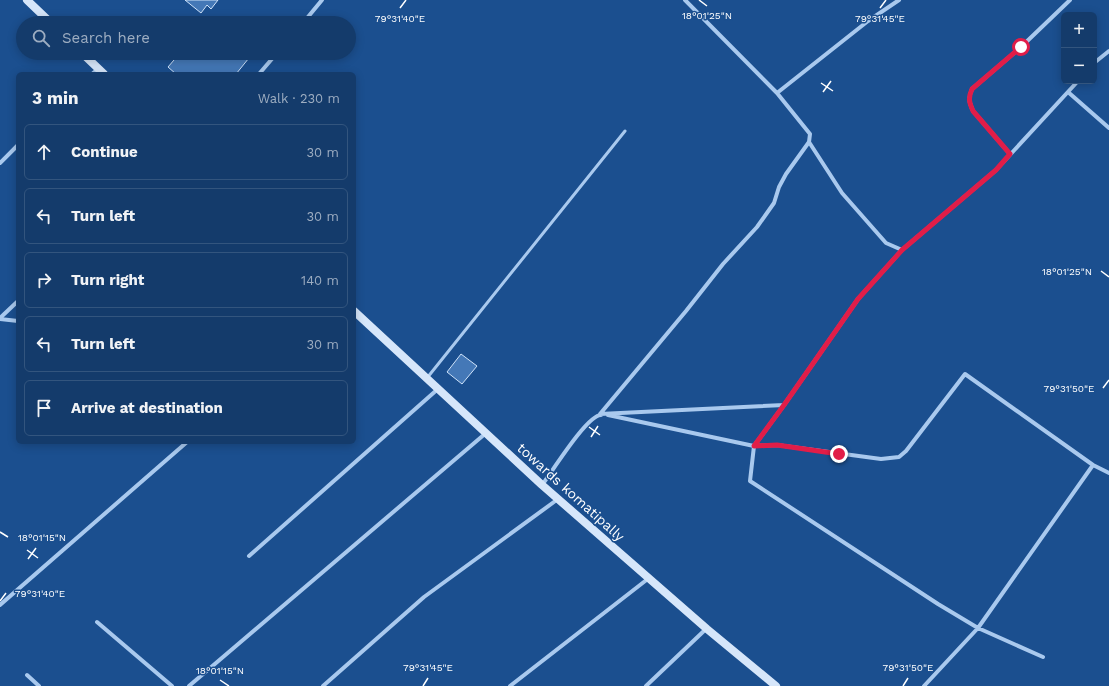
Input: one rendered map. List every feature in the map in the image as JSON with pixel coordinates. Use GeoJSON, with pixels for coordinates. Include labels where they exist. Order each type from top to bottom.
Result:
{"type":"FeatureCollection","features":[{"type":"Feature","properties":{"kind":"street"},"geometry":{"type":"LineString","coordinates":[[27,0],[44,16]]}},
{"type":"Feature","properties":{"kind":"street"},"geometry":{"type":"LineString","coordinates":[[309,16],[322,0]]}},
{"type":"Feature","properties":{"kind":"street"},"geometry":{"type":"LineString","coordinates":[[685,0],[777,94],[810,134],[809,142],[786,174],[779,187],[774,203],[757,227],[722,264],[686,311],[600,414],[784,405]]}},
{"type":"Feature","properties":{"kind":"street"},"geometry":{"type":"LineString","coordinates":[[777,94],[868,21],[899,0]]}},
{"type":"Feature","properties":{"kind":"street"},"geometry":{"type":"LineString","coordinates":[[1010,154],[973,111],[969,104],[968,97],[972,89],[1021,47],[1070,0]]}},
{"type":"Feature","properties":{"kind":"street"},"geometry":{"type":"LineString","coordinates":[[1097,61],[1109,51]]}},
{"type":"Feature","properties":{"kind":"street"},"geometry":{"type":"LineString","coordinates":[[88,60],[98,72]]}},
{"type":"Feature","properties":{"kind":"street"},"geometry":{"type":"LineString","coordinates":[[260,72],[271,60]]}},
{"type":"Feature","properties":{"kind":"street"},"geometry":{"type":"LineString","coordinates":[[1043,657],[978,628],[938,604],[750,481],[754,446],[858,299],[902,250],[996,170],[1075,84]]}},
{"type":"Feature","properties":{"kind":"street"},"geometry":{"type":"LineString","coordinates":[[1068,92],[1109,128]]}},
{"type":"Feature","properties":{"kind":"street"},"geometry":{"type":"LineString","coordinates":[[809,142],[842,193],[886,243],[902,250]]}},
{"type":"Feature","properties":{"kind":"street"},"geometry":{"type":"LineString","coordinates":[[0,163],[16,147]]}},
{"type":"Feature","properties":{"kind":"street"},"geometry":{"type":"LineString","coordinates":[[0,319],[16,303]]}},
{"type":"Feature","properties":{"kind":"street","name":"towards komatipally"},"geometry":{"type":"LineString","coordinates":[[356,313],[439,388],[542,485],[707,629],[776,686]]}},
{"type":"Feature","properties":{"kind":"street"},"geometry":{"type":"LineString","coordinates":[[0,319],[16,321]]}},
{"type":"Feature","properties":{"kind":"street"},"geometry":{"type":"LineString","coordinates":[[542,485],[582,429],[591,418],[598,415],[608,415],[754,446],[777,445],[881,459],[899,457],[906,451],[965,374],[1093,465],[1109,473]]}},
{"type":"Feature","properties":{"kind":"street"},"geometry":{"type":"LineString","coordinates":[[249,556],[439,388]]}},
{"type":"Feature","properties":{"kind":"street"},"geometry":{"type":"LineString","coordinates":[[189,686],[486,433]]}},
{"type":"Feature","properties":{"kind":"street"},"geometry":{"type":"LineString","coordinates":[[0,605],[186,444]]}},
{"type":"Feature","properties":{"kind":"street"},"geometry":{"type":"LineString","coordinates":[[924,686],[978,628],[1093,465]]}},
{"type":"Feature","properties":{"kind":"street"},"geometry":{"type":"LineString","coordinates":[[323,686],[424,597],[558,499]]}},
{"type":"Feature","properties":{"kind":"street"},"geometry":{"type":"LineString","coordinates":[[510,686],[648,578]]}},
{"type":"Feature","properties":{"kind":"street"},"geometry":{"type":"LineString","coordinates":[[97,622],[172,686]]}},
{"type":"Feature","properties":{"kind":"street"},"geometry":{"type":"LineString","coordinates":[[646,686],[707,629]]}},
{"type":"Feature","properties":{"kind":"street"},"geometry":{"type":"LineString","coordinates":[[27,675],[39,686]]}},
{"type":"Feature","properties":{"kind":"lane"},"geometry":{"type":"LineString","coordinates":[[427,378],[625,131]]}},
{"type":"Feature","properties":{"kind":"building"},"geometry":{"type":"Polygon","coordinates":[[[185,0],[218,0],[211,9],[207,5],[201,13],[185,0]]]}},
{"type":"Feature","properties":{"kind":"building"},"geometry":{"type":"Polygon","coordinates":[[[174,60],[247,60],[238,72],[174,72],[168,67],[174,60]]]}},
{"type":"Feature","properties":{"kind":"building"},"geometry":{"type":"Polygon","coordinates":[[[461,354],[477,366],[462,384],[447,372],[461,354]]]}},
{"type":"Feature","properties":{"kind":"route"},"geometry":{"type":"LineString","coordinates":[[839,454],[777,445],[754,446],[858,299],[902,250],[996,170],[1010,154],[973,111],[969,104],[968,97],[972,89],[1021,47]]}}]}
